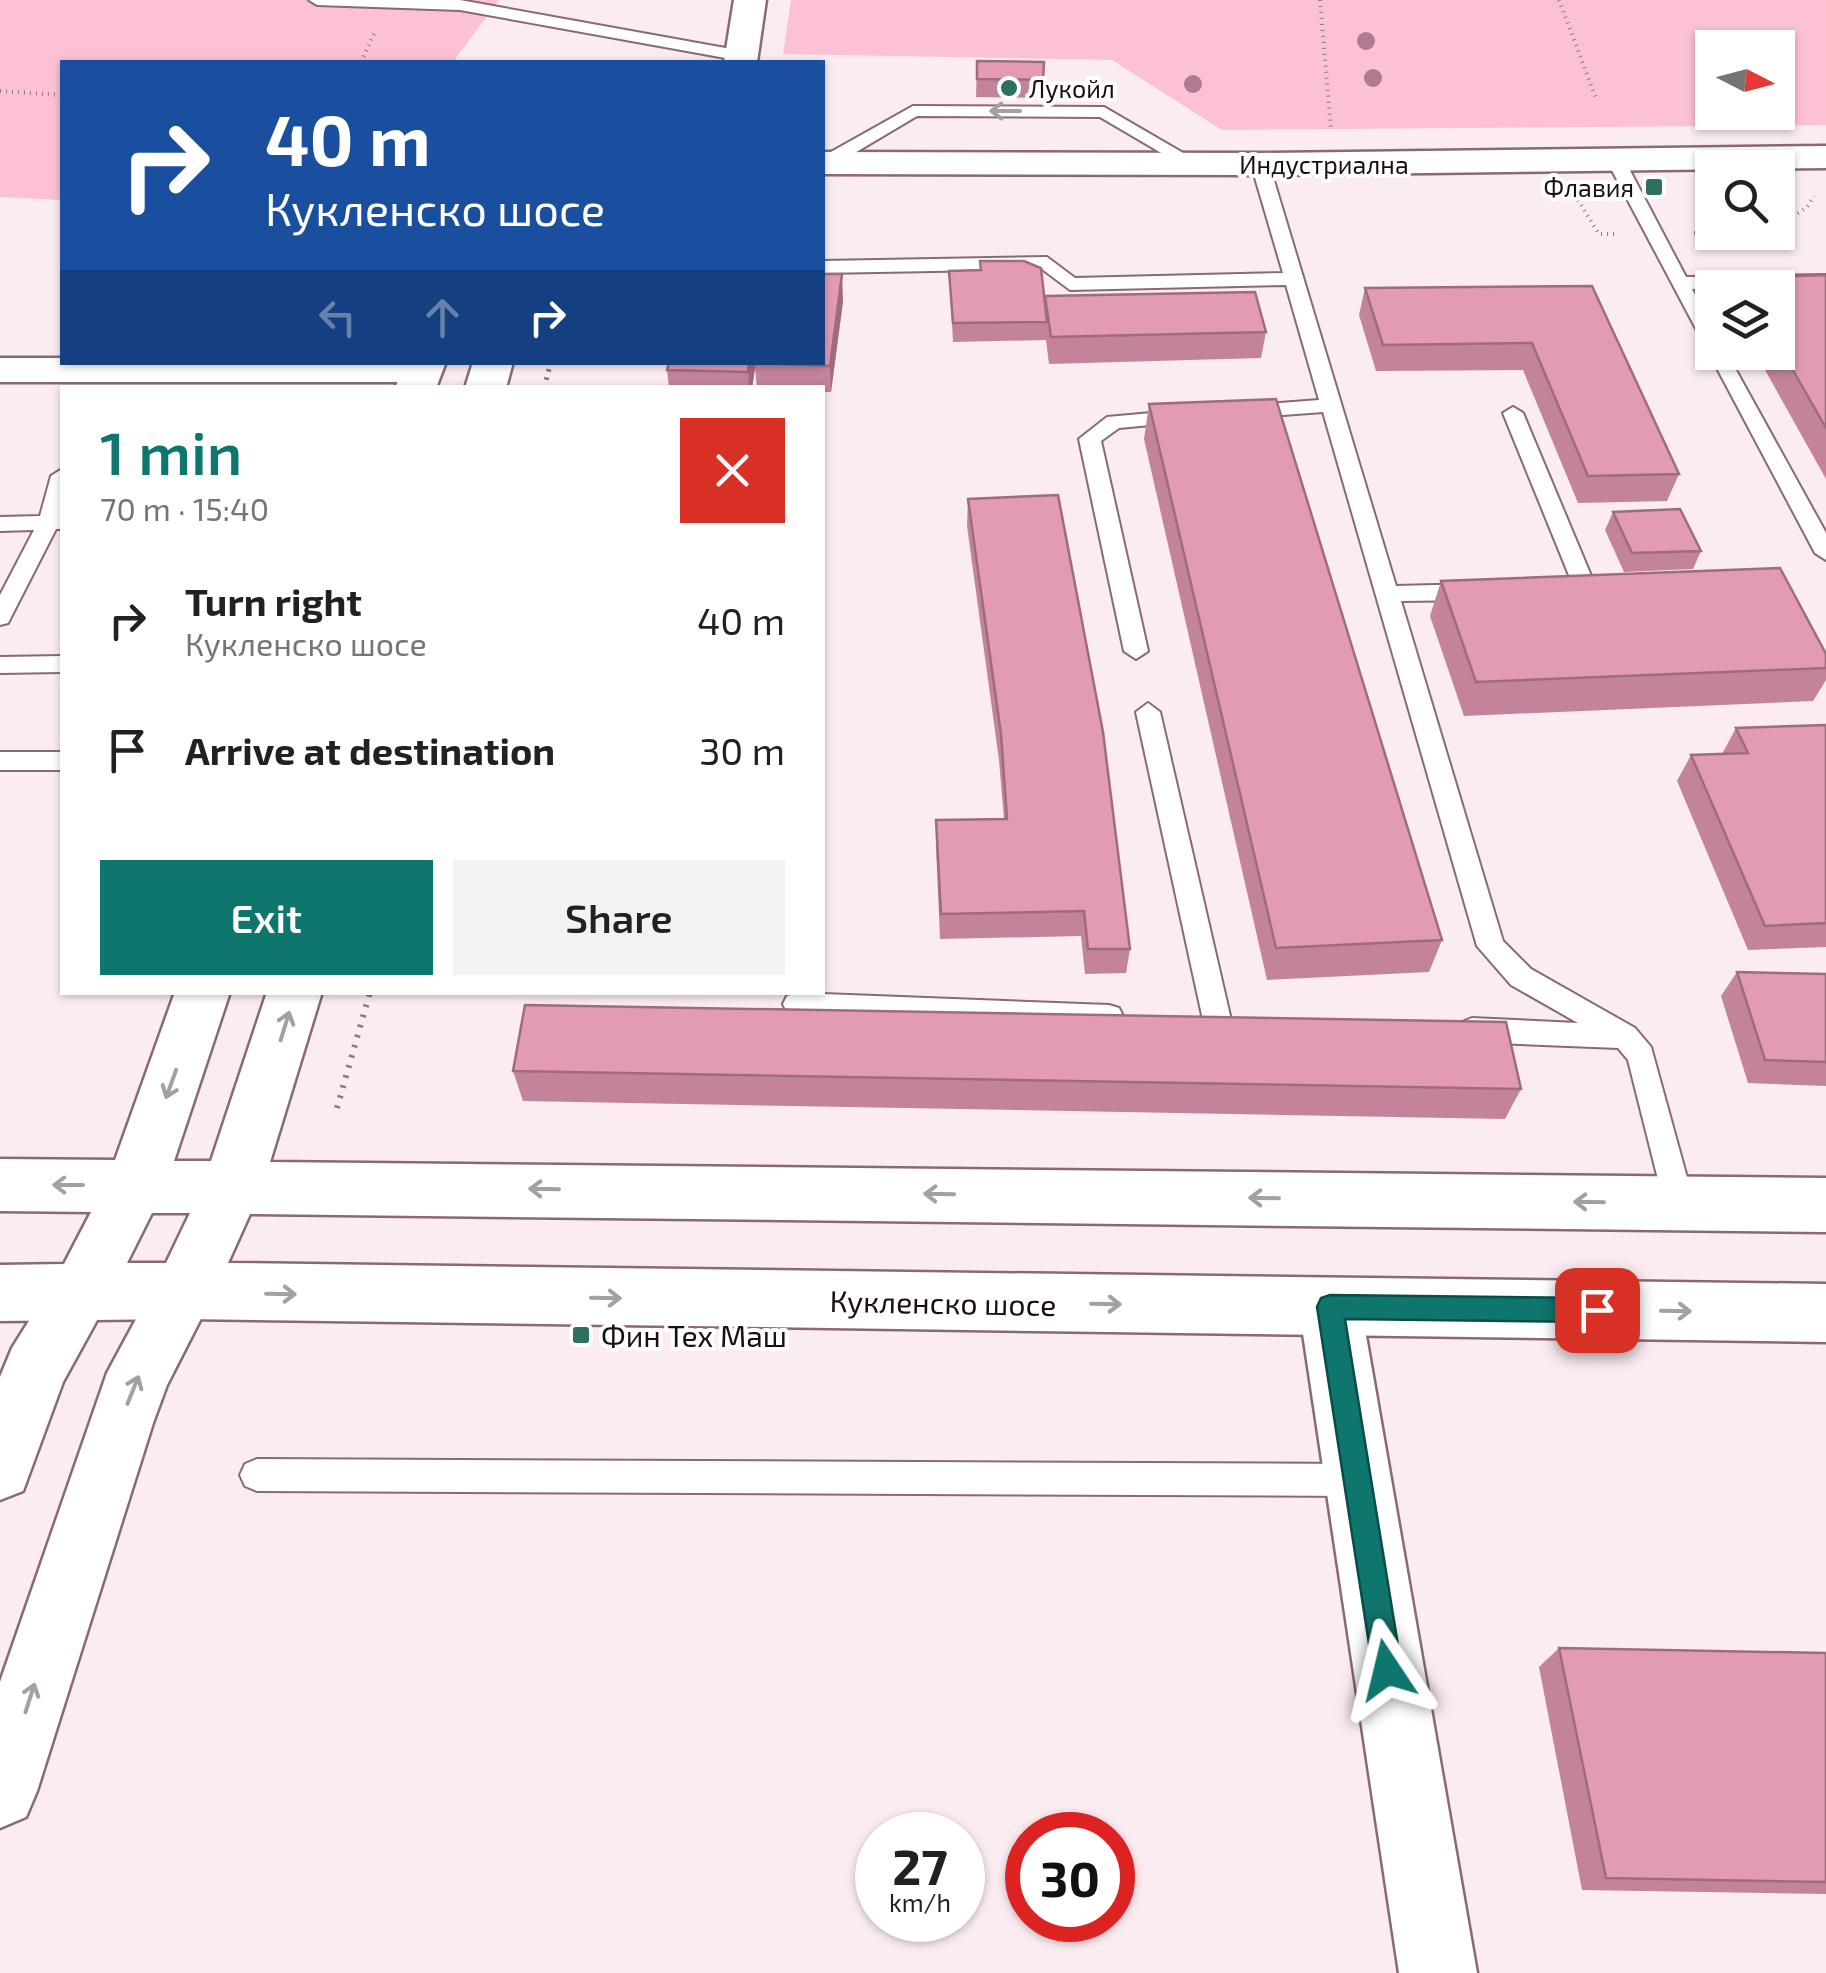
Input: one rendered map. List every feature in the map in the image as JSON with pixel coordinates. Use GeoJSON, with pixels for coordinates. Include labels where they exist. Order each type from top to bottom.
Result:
{"type":"FeatureCollection","features":[{"type":"Feature","properties":{"kind":"street"},"geometry":{"type":"LineString","coordinates":[[742,59],[750,0]]}},
{"type":"Feature","properties":{"kind":"street","name":"Индустриална"},"geometry":{"type":"LineString","coordinates":[[825,163],[1616,161],[1824,170]]}},
{"type":"Feature","properties":{"kind":"street"},"geometry":{"type":"LineString","coordinates":[[0,370],[106,379],[421,373]]}},
{"type":"Feature","properties":{"kind":"street"},"geometry":{"type":"LineString","coordinates":[[0,1468],[35,1369],[82,1291],[136,1184],[203,995]]}},
{"type":"Feature","properties":{"kind":"street"},"geometry":{"type":"LineString","coordinates":[[0,1791],[120,1423],[140,1372],[234,1186],[295,995]]}},
{"type":"Feature","properties":{"kind":"street"},"geometry":{"type":"LineString","coordinates":[[0,1185],[1826,1205]]}},
{"type":"Feature","properties":{"kind":"street","name":"Кукленско шосе"},"geometry":{"type":"LineString","coordinates":[[0,1293],[184,1291],[1826,1313]]}},
{"type":"Feature","properties":{"kind":"street"},"geometry":{"type":"LineString","coordinates":[[1330,1307],[1355,1480],[1438,1973]]}},
{"type":"Feature","properties":{"kind":"lane"},"geometry":{"type":"LineString","coordinates":[[317,0],[461,3],[742,59]]}},
{"type":"Feature","properties":{"kind":"lane"},"geometry":{"type":"LineString","coordinates":[[825,162],[913,110],[1104,112],[1193,164]]}},
{"type":"Feature","properties":{"kind":"lane"},"geometry":{"type":"LineString","coordinates":[[1616,161],[1695,314]]}},
{"type":"Feature","properties":{"kind":"lane"},"geometry":{"type":"LineString","coordinates":[[1260,164],[1491,946],[1521,976],[1626,1036],[1641,1055],[1679,1203]]}},
{"type":"Feature","properties":{"kind":"lane"},"geometry":{"type":"LineString","coordinates":[[825,267],[1047,263],[1070,284],[1294,279]]}},
{"type":"Feature","properties":{"kind":"lane"},"geometry":{"type":"LineString","coordinates":[[1679,283],[1826,281]]}},
{"type":"Feature","properties":{"kind":"lane"},"geometry":{"type":"LineString","coordinates":[[1725,370],[1826,553]]}},
{"type":"Feature","properties":{"kind":"lane"},"geometry":{"type":"LineString","coordinates":[[1136,651],[1090,440],[1114,422],[1330,405]]}},
{"type":"Feature","properties":{"kind":"lane"},"geometry":{"type":"LineString","coordinates":[[1513,413],[1585,590]]}},
{"type":"Feature","properties":{"kind":"lane"},"geometry":{"type":"LineString","coordinates":[[0,616],[56,522],[60,491]]}},
{"type":"Feature","properties":{"kind":"lane"},"geometry":{"type":"LineString","coordinates":[[0,524],[56,522]]}},
{"type":"Feature","properties":{"kind":"lane"},"geometry":{"type":"LineString","coordinates":[[1387,594],[1506,592]]}},
{"type":"Feature","properties":{"kind":"lane"},"geometry":{"type":"LineString","coordinates":[[0,665],[60,664]]}},
{"type":"Feature","properties":{"kind":"lane"},"geometry":{"type":"LineString","coordinates":[[1148,712],[1216,1020]]}},
{"type":"Feature","properties":{"kind":"lane"},"geometry":{"type":"LineString","coordinates":[[0,761],[60,761]]}},
{"type":"Feature","properties":{"kind":"lane"},"geometry":{"type":"LineString","coordinates":[[797,1004],[1136,1017]]}},
{"type":"Feature","properties":{"kind":"lane"},"geometry":{"type":"LineString","coordinates":[[1450,1029],[1626,1036]]}},
{"type":"Feature","properties":{"kind":"lane"},"geometry":{"type":"LineString","coordinates":[[257,1475],[1355,1480]]}},
{"type":"Feature","properties":{"kind":"path"},"geometry":{"type":"LineString","coordinates":[[1320,0],[1334,164]]}},
{"type":"Feature","properties":{"kind":"path"},"geometry":{"type":"LineString","coordinates":[[1559,0],[1597,102]]}},
{"type":"Feature","properties":{"kind":"path"},"geometry":{"type":"LineString","coordinates":[[0,91],[60,95]]}},
{"type":"Feature","properties":{"kind":"path"},"geometry":{"type":"LineString","coordinates":[[1795,215],[1807,207],[1824,170]]}},
{"type":"Feature","properties":{"kind":"path"},"geometry":{"type":"LineString","coordinates":[[337,1108],[369,995]]}},
{"type":"Feature","properties":{"kind":"shaded area"},"geometry":{"type":"Polygon","coordinates":[[[0,0],[499,0],[454,60],[60,60],[60,200],[0,197],[0,0]]]}},
{"type":"Feature","properties":{"kind":"shaded area"},"geometry":{"type":"Polygon","coordinates":[[[791,0],[1826,0],[1826,125],[1795,125],[1795,30],[1695,30],[1695,126],[1222,130],[1112,60],[783,54],[791,0]]]}},
{"type":"Feature","properties":{"kind":"building"},"geometry":{"type":"Polygon","coordinates":[[[977,61],[1044,62],[1043,80],[977,79],[977,61]]]}},
{"type":"Feature","properties":{"kind":"building"},"geometry":{"type":"Polygon","coordinates":[[[980,261],[1024,261],[1041,268],[1047,322],[953,323],[949,271],[981,270],[980,261]]]}},
{"type":"Feature","properties":{"kind":"building"},"geometry":{"type":"Polygon","coordinates":[[[825,274],[842,274],[830,366],[805,365],[825,365],[825,274]]]}},
{"type":"Feature","properties":{"kind":"building"},"geometry":{"type":"Polygon","coordinates":[[[1826,275],[1826,428],[1793,370],[1795,276],[1826,275]]]}},
{"type":"Feature","properties":{"kind":"building"},"geometry":{"type":"Polygon","coordinates":[[[1592,286],[1679,474],[1588,476],[1532,343],[1383,345],[1365,288],[1592,286]]]}},
{"type":"Feature","properties":{"kind":"building"},"geometry":{"type":"Polygon","coordinates":[[[1255,292],[1266,332],[1051,337],[1045,296],[1255,292]]]}},
{"type":"Feature","properties":{"kind":"building"},"geometry":{"type":"Polygon","coordinates":[[[668,365],[749,365],[748,372],[667,370],[668,365]]]}},
{"type":"Feature","properties":{"kind":"building"},"geometry":{"type":"Polygon","coordinates":[[[1276,399],[1442,940],[1276,948],[1149,404],[1276,399]]]}},
{"type":"Feature","properties":{"kind":"building"},"geometry":{"type":"Polygon","coordinates":[[[1058,495],[1103,732],[1130,949],[1088,949],[1084,911],[941,914],[936,820],[1007,819],[1001,734],[968,499],[1058,495]]]}},
{"type":"Feature","properties":{"kind":"building"},"geometry":{"type":"Polygon","coordinates":[[[1680,509],[1701,551],[1632,553],[1613,512],[1680,509]]]}},
{"type":"Feature","properties":{"kind":"building"},"geometry":{"type":"Polygon","coordinates":[[[1780,568],[1826,654],[1826,668],[1476,682],[1441,581],[1780,568]]]}},
{"type":"Feature","properties":{"kind":"building"},"geometry":{"type":"Polygon","coordinates":[[[1826,725],[1826,923],[1765,926],[1691,755],[1748,753],[1736,728],[1826,725]]]}},
{"type":"Feature","properties":{"kind":"building"},"geometry":{"type":"Polygon","coordinates":[[[1737,972],[1826,974],[1826,1062],[1765,1060],[1737,972]]]}},
{"type":"Feature","properties":{"kind":"building"},"geometry":{"type":"Polygon","coordinates":[[[525,1005],[1506,1022],[1521,1089],[513,1071],[525,1005]]]}},
{"type":"Feature","properties":{"kind":"building"},"geometry":{"type":"Polygon","coordinates":[[[1559,1648],[1826,1653],[1826,1882],[1606,1878],[1559,1648]]]}},
{"type":"Feature","properties":{"kind":"place","name":"Лукойл"},"geometry":{"type":"Point","coordinates":[1009,88]}},
{"type":"Feature","properties":{"kind":"place","name":"Флавия"},"geometry":{"type":"Point","coordinates":[1654,187]}},
{"type":"Feature","properties":{"kind":"place","name":"Фин Тех Маш"},"geometry":{"type":"Point","coordinates":[581,1335]}},
{"type":"Feature","properties":{"kind":"route"},"geometry":{"type":"LineString","coordinates":[[1387,1670],[1330,1307],[1597,1310]]}}]}
